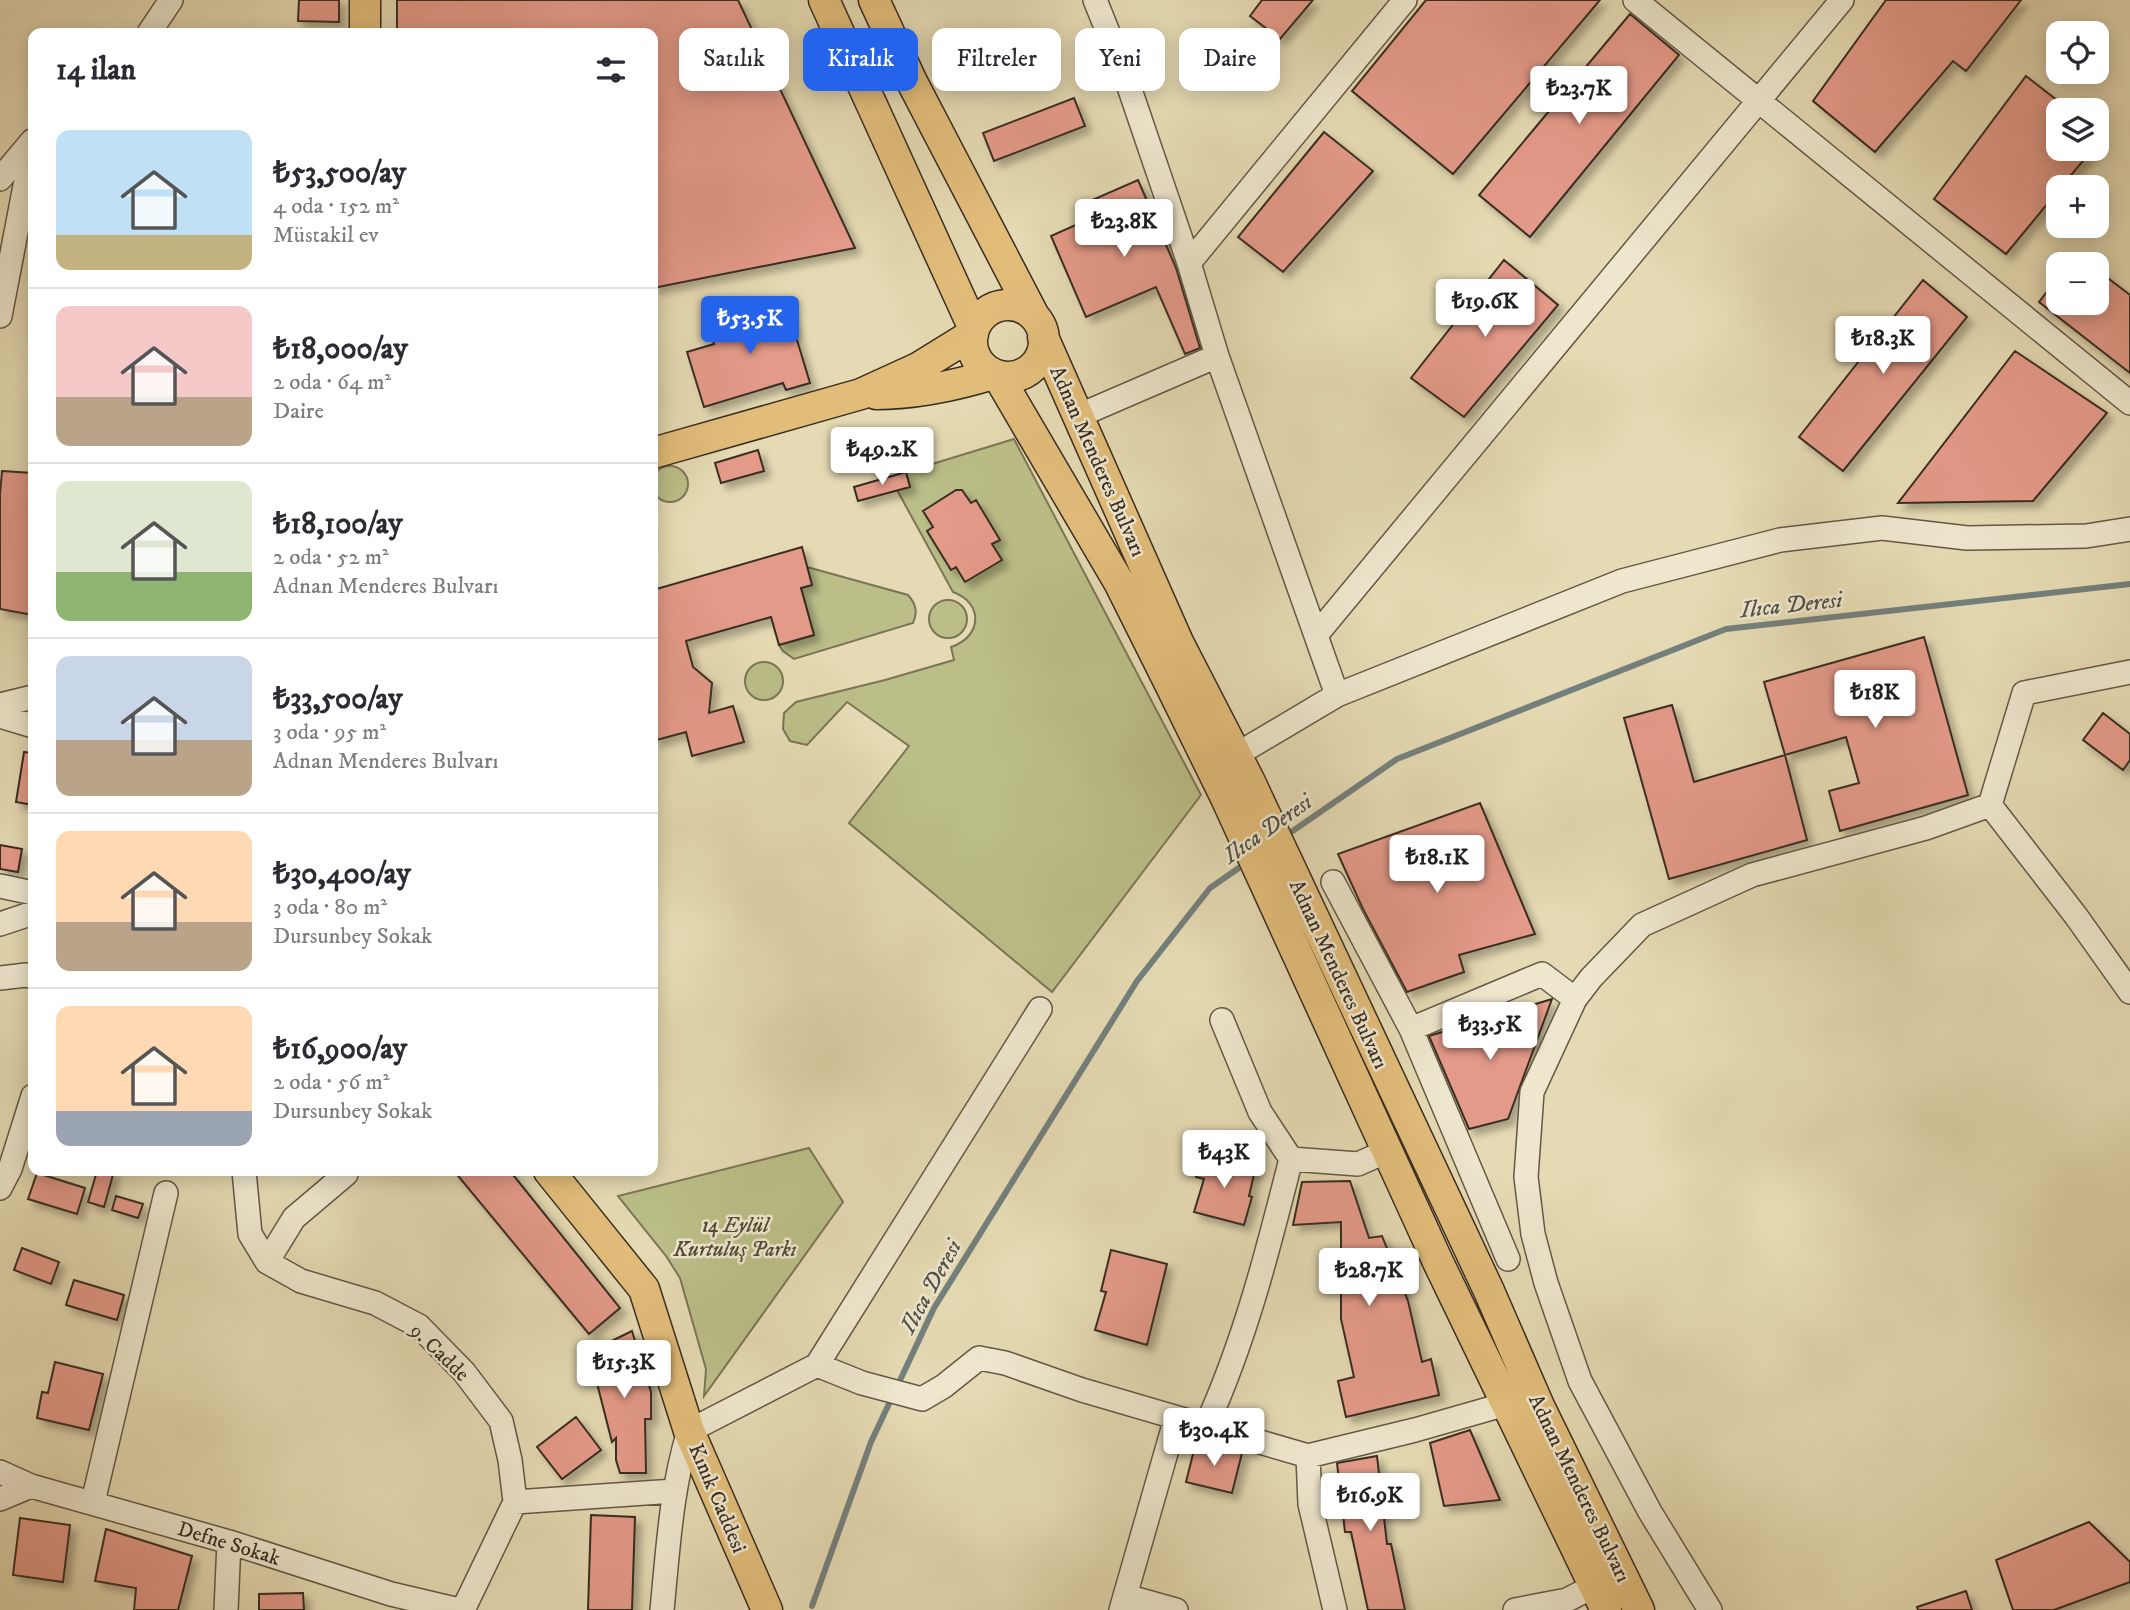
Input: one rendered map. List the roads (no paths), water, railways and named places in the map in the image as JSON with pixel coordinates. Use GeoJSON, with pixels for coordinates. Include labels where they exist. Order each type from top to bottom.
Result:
{"type":"FeatureCollection","features":[{"type":"Feature","properties":{"kind":"main road"},"geometry":{"type":"LineString","coordinates":[[365,0],[365,28]]}},
{"type":"Feature","properties":{"kind":"main road"},"geometry":{"type":"LineString","coordinates":[[824,0],[973,331]]}},
{"type":"Feature","properties":{"kind":"main road","name":"Adnan Menderes Bulvarı"},"geometry":{"type":"LineString","coordinates":[[874,0],[912,82],[1039,327],[1291,905],[1387,1152],[1600,1598]]}},
{"type":"Feature","properties":{"kind":"main road"},"geometry":{"type":"LineString","coordinates":[[861,394],[909,394],[996,375],[1018,376],[1035,365],[1041,356],[1039,327],[1024,309],[1000,306],[989,310],[980,318],[973,331],[972,342],[976,358],[986,370],[996,375]]}},
{"type":"Feature","properties":{"kind":"main road"},"geometry":{"type":"LineString","coordinates":[[658,452],[861,394],[918,368],[973,331]]}},
{"type":"Feature","properties":{"kind":"main road","name":"Adnan Menderes Bulvarı"},"geometry":{"type":"LineString","coordinates":[[996,375],[1237,778]]}},
{"type":"Feature","properties":{"kind":"main road","name":"Adnan Menderes Bulvarı"},"geometry":{"type":"LineString","coordinates":[[1291,905],[1489,1291],[1539,1406],[1639,1610]]}},
{"type":"Feature","properties":{"kind":"main road","name":"Kınık Caddesi"},"geometry":{"type":"LineString","coordinates":[[553,1176],[644,1289],[695,1444],[767,1610]]}},
{"type":"Feature","properties":{"kind":"street"},"geometry":{"type":"LineString","coordinates":[[152,28],[172,0]]}},
{"type":"Feature","properties":{"kind":"street"},"geometry":{"type":"LineString","coordinates":[[1095,0],[1124,72],[1217,356],[1337,695]]}},
{"type":"Feature","properties":{"kind":"street"},"geometry":{"type":"LineString","coordinates":[[1188,263],[1405,0]]}},
{"type":"Feature","properties":{"kind":"street"},"geometry":{"type":"LineString","coordinates":[[1635,0],[2130,403]]}},
{"type":"Feature","properties":{"kind":"street"},"geometry":{"type":"LineString","coordinates":[[1317,634],[1842,0]]}},
{"type":"Feature","properties":{"kind":"street"},"geometry":{"type":"LineString","coordinates":[[0,179],[28,147]]}},
{"type":"Feature","properties":{"kind":"street"},"geometry":{"type":"LineString","coordinates":[[0,316],[28,168]]}},
{"type":"Feature","properties":{"kind":"street"},"geometry":{"type":"LineString","coordinates":[[1078,416],[1217,356]]}},
{"type":"Feature","properties":{"kind":"street"},"geometry":{"type":"LineString","coordinates":[[1237,778],[1337,695],[1622,581],[1780,540],[1882,528],[1967,538],[2086,536],[2130,529]]}},
{"type":"Feature","properties":{"kind":"street"},"geometry":{"type":"LineString","coordinates":[[1990,804],[2024,693],[2130,672]]}},
{"type":"Feature","properties":{"kind":"street"},"geometry":{"type":"LineString","coordinates":[[0,705],[28,699]]}},
{"type":"Feature","properties":{"kind":"street"},"geometry":{"type":"LineString","coordinates":[[0,716],[28,724]]}},
{"type":"Feature","properties":{"kind":"street"},"geometry":{"type":"LineString","coordinates":[[1990,804],[2130,992]]}},
{"type":"Feature","properties":{"kind":"street"},"geometry":{"type":"LineString","coordinates":[[1710,1610],[1650,1513],[1580,1381],[1546,1283],[1533,1234],[1526,1177],[1532,1092],[1575,999],[1591,978],[1642,925],[1752,875],[1926,828],[1990,804]]}},
{"type":"Feature","properties":{"kind":"street"},"geometry":{"type":"LineString","coordinates":[[1333,883],[1411,1029],[1508,1259]]}},
{"type":"Feature","properties":{"kind":"street"},"geometry":{"type":"LineString","coordinates":[[0,886],[28,892]]}},
{"type":"Feature","properties":{"kind":"street"},"geometry":{"type":"LineString","coordinates":[[0,924],[28,915]]}},
{"type":"Feature","properties":{"kind":"street"},"geometry":{"type":"LineString","coordinates":[[1411,1029],[1542,974],[1575,999]]}},
{"type":"Feature","properties":{"kind":"street"},"geometry":{"type":"LineString","coordinates":[[0,978],[28,976]]}},
{"type":"Feature","properties":{"kind":"street"},"geometry":{"type":"LineString","coordinates":[[663,1610],[674,1491],[680,1458],[695,1444],[817,1365],[1040,1009]]}},
{"type":"Feature","properties":{"kind":"street"},"geometry":{"type":"LineString","coordinates":[[1206,1426],[1241,1340],[1291,1159],[1260,1112],[1222,1020]]}},
{"type":"Feature","properties":{"kind":"street"},"geometry":{"type":"LineString","coordinates":[[0,1188],[10,1169],[28,1112]]}},
{"type":"Feature","properties":{"kind":"street"},"geometry":{"type":"LineString","coordinates":[[1291,1159],[1358,1164],[1387,1152]]}},
{"type":"Feature","properties":{"kind":"street"},"geometry":{"type":"LineString","coordinates":[[244,1176],[250,1234],[267,1262],[294,1219],[342,1176]]}},
{"type":"Feature","properties":{"kind":"street"},"geometry":{"type":"LineString","coordinates":[[93,1502],[166,1193]]}},
{"type":"Feature","properties":{"kind":"street"},"geometry":{"type":"LineString","coordinates":[[1489,1291],[1508,1259],[1533,1234]]}},
{"type":"Feature","properties":{"kind":"street","name":"9. Cadde"},"geometry":{"type":"LineString","coordinates":[[267,1262],[301,1281],[374,1303],[419,1326],[464,1372],[501,1421],[510,1460],[515,1502]]}},
{"type":"Feature","properties":{"kind":"street"},"geometry":{"type":"LineString","coordinates":[[817,1365],[862,1383],[922,1399],[944,1386],[979,1358],[1005,1363],[1082,1391],[1308,1456],[1506,1404]]}},
{"type":"Feature","properties":{"kind":"street"},"geometry":{"type":"LineString","coordinates":[[1176,1418],[1123,1603],[1176,1610]]}},
{"type":"Feature","properties":{"kind":"street"},"geometry":{"type":"LineString","coordinates":[[1308,1456],[1310,1504],[1335,1610]]}},
{"type":"Feature","properties":{"kind":"street","name":"Defne Sokak"},"geometry":{"type":"LineString","coordinates":[[0,1472],[31,1486],[229,1542],[391,1594],[461,1610]]}},
{"type":"Feature","properties":{"kind":"street"},"geometry":{"type":"LineString","coordinates":[[0,1499],[31,1486]]}},
{"type":"Feature","properties":{"kind":"street"},"geometry":{"type":"LineString","coordinates":[[461,1610],[515,1502],[674,1491]]}},
{"type":"Feature","properties":{"kind":"street"},"geometry":{"type":"LineString","coordinates":[[226,1610],[229,1542]]}},
{"type":"Feature","properties":{"kind":"street"},"geometry":{"type":"LineString","coordinates":[[1515,1610],[1567,1600],[1600,1598]]}},
{"type":"Feature","properties":{"kind":"waterway","name":"Ilıca Deresi"},"geometry":{"type":"LineString","coordinates":[[1284,837],[1397,759],[1726,629],[2130,584]]}},
{"type":"Feature","properties":{"kind":"waterway","name":"Ilıca Deresi"},"geometry":{"type":"LineString","coordinates":[[812,1606],[871,1442],[934,1308],[1137,981],[1210,888],[1246,863]]}},
{"type":"Feature","properties":{"kind":"park label","name":"14 Eylül Kurtuluş Parkı"},"geometry":{"type":"Point","coordinates":[735,1237]}}]}
